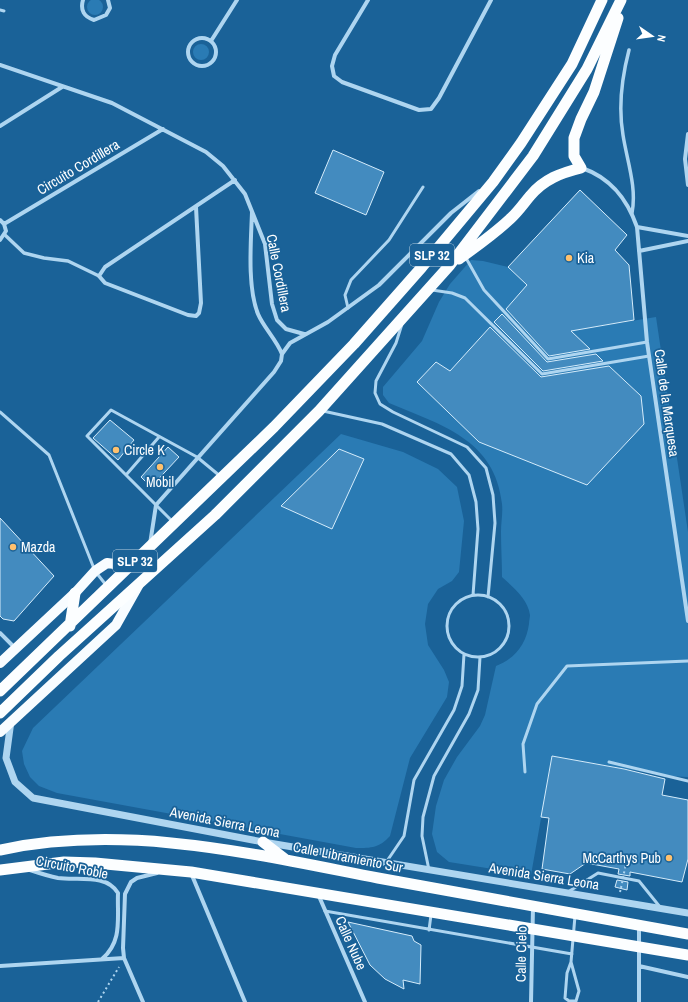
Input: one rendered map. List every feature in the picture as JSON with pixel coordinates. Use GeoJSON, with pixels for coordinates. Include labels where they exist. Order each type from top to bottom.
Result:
{"type":"FeatureCollection","features":[{"type":"Feature","properties":{"kind":"highway","name":"SLP 32"},"geometry":{"type":"LineString","coordinates":[[0,691],[70,626],[274,427],[354,344],[493,182],[521,143],[572,64],[602,0]]}},
{"type":"Feature","properties":{"kind":"highway","name":"SLP 32"},"geometry":{"type":"LineString","coordinates":[[0,713],[59,656],[215,515],[319,410],[404,318],[450,265],[533,156],[587,69],[622,0]]}},
{"type":"Feature","properties":{"kind":"highway"},"geometry":{"type":"LineString","coordinates":[[450,265],[487,239],[512,218],[532,194],[548,180],[558,175],[581,168],[574,156],[574,138],[604,66],[622,0]]}},
{"type":"Feature","properties":{"kind":"highway"},"geometry":{"type":"LineString","coordinates":[[70,626],[75,593]]}},
{"type":"Feature","properties":{"kind":"highway","name":"Calle Libramiento Sur"},"geometry":{"type":"LineString","coordinates":[[0,850],[16,847],[90,840],[142,840],[190,845],[287,860],[533,907],[688,934]]}},
{"type":"Feature","properties":{"kind":"highway"},"geometry":{"type":"LineString","coordinates":[[263,842],[287,860]]}},
{"type":"Feature","properties":{"kind":"highway"},"geometry":{"type":"LineString","coordinates":[[0,870],[64,862],[95,863],[191,872],[688,955]]}},
{"type":"Feature","properties":{"kind":"main road"},"geometry":{"type":"LineString","coordinates":[[0,663],[75,593],[95,571],[108,563],[130,566]]}},
{"type":"Feature","properties":{"kind":"main road"},"geometry":{"type":"LineString","coordinates":[[0,732],[116,625],[139,584]]}},
{"type":"Feature","properties":{"kind":"street"},"geometry":{"type":"LineString","coordinates":[[83,0],[82,9],[84,13],[86,16],[94,20],[106,16],[110,8],[108,0]]}},
{"type":"Feature","properties":{"kind":"street"},"geometry":{"type":"LineString","coordinates":[[211,41],[237,0]]}},
{"type":"Feature","properties":{"kind":"street"},"geometry":{"type":"LineString","coordinates":[[368,0],[335,55],[332,66],[334,76],[342,82],[419,110],[431,108],[438,98],[491,0]]}},
{"type":"Feature","properties":{"kind":"street"},"geometry":{"type":"LineString","coordinates":[[198,38],[207,38],[211,41],[216,48],[215,58],[208,65],[203,66],[194,64],[189,56],[189,47],[191,43],[198,38]]}},
{"type":"Feature","properties":{"kind":"street","name":"Calle de la Marquesa"},"geometry":{"type":"LineString","coordinates":[[629,50],[621,82],[622,126],[633,188],[634,202],[632,213]]}},
{"type":"Feature","properties":{"kind":"street"},"geometry":{"type":"LineString","coordinates":[[0,65],[112,103],[206,152],[223,166],[235,180],[252,208]]}},
{"type":"Feature","properties":{"kind":"street"},"geometry":{"type":"LineString","coordinates":[[0,126],[62,87]]}},
{"type":"Feature","properties":{"kind":"street","name":"Circuito Cordillera"},"geometry":{"type":"LineString","coordinates":[[4,224],[163,129]]}},
{"type":"Feature","properties":{"kind":"street"},"geometry":{"type":"LineString","coordinates":[[688,134],[685,159],[688,185]]}},
{"type":"Feature","properties":{"kind":"street","name":"Calle de la Marquesa"},"geometry":{"type":"LineString","coordinates":[[581,168],[603,177],[614,186],[632,213],[637,227],[647,342],[688,621]]}},
{"type":"Feature","properties":{"kind":"street"},"geometry":{"type":"LineString","coordinates":[[99,276],[104,267],[235,180]]}},
{"type":"Feature","properties":{"kind":"street"},"geometry":{"type":"LineString","coordinates":[[149,548],[156,506],[197,457],[278,366],[282,354],[290,343],[328,322],[379,285],[452,213],[493,182]]}},
{"type":"Feature","properties":{"kind":"street"},"geometry":{"type":"LineString","coordinates":[[0,220],[4,224],[5,235],[24,253],[44,258],[68,260],[99,276],[105,283],[188,316],[196,316],[199,313],[201,303],[196,207]]}},
{"type":"Feature","properties":{"kind":"street","name":"Calle Cordillera"},"geometry":{"type":"LineString","coordinates":[[252,208],[265,244],[272,304],[276,320],[286,329],[304,334]]}},
{"type":"Feature","properties":{"kind":"street","name":"Calle Cordillera"},"geometry":{"type":"LineString","coordinates":[[252,208],[250,257],[254,301],[263,323],[279,346],[282,354]]}},
{"type":"Feature","properties":{"kind":"street"},"geometry":{"type":"LineString","coordinates":[[637,227],[688,236]]}},
{"type":"Feature","properties":{"kind":"street"},"geometry":{"type":"LineString","coordinates":[[0,240],[5,235]]}},
{"type":"Feature","properties":{"kind":"street"},"geometry":{"type":"LineString","coordinates":[[639,251],[688,241]]}},
{"type":"Feature","properties":{"kind":"street"},"geometry":{"type":"LineString","coordinates":[[0,633],[15,648]]}},
{"type":"Feature","properties":{"kind":"street","name":"Avenida Sierra Leona"},"geometry":{"type":"LineString","coordinates":[[11,721],[6,758],[15,782],[33,798],[263,842],[688,913]]}},
{"type":"Feature","properties":{"kind":"street","name":"Circuito Roble"},"geometry":{"type":"LineString","coordinates":[[18,867],[58,878],[104,881],[112,885],[118,893],[117,936],[114,947],[102,959]]}},
{"type":"Feature","properties":{"kind":"street","name":"Circuito Roble"},"geometry":{"type":"LineString","coordinates":[[125,894],[131,882],[137,878],[168,870]]}},
{"type":"Feature","properties":{"kind":"street"},"geometry":{"type":"LineString","coordinates":[[191,872],[244,1002]]}},
{"type":"Feature","properties":{"kind":"street","name":"Calle Nube"},"geometry":{"type":"LineString","coordinates":[[317,892],[365,1002]]}},
{"type":"Feature","properties":{"kind":"street"},"geometry":{"type":"LineString","coordinates":[[118,893],[125,894],[124,958],[143,1002]]}},
{"type":"Feature","properties":{"kind":"street","name":"Calle Cielo"},"geometry":{"type":"LineString","coordinates":[[531,1002],[533,907]]}},
{"type":"Feature","properties":{"kind":"street"},"geometry":{"type":"LineString","coordinates":[[639,926],[639,1002]]}},
{"type":"Feature","properties":{"kind":"street"},"geometry":{"type":"LineString","coordinates":[[0,966],[124,958]]}},
{"type":"Feature","properties":{"kind":"street"},"geometry":{"type":"LineString","coordinates":[[639,966],[688,977]]}},
{"type":"Feature","properties":{"kind":"lane"},"geometry":{"type":"LineString","coordinates":[[348,308],[345,295],[350,280],[389,240],[423,187]]}},
{"type":"Feature","properties":{"kind":"lane"},"geometry":{"type":"LineString","coordinates":[[465,255],[484,290],[548,359],[647,342]]}},
{"type":"Feature","properties":{"kind":"lane"},"geometry":{"type":"LineString","coordinates":[[428,290],[452,293],[465,298],[542,374],[649,356]]}},
{"type":"Feature","properties":{"kind":"lane"},"geometry":{"type":"LineString","coordinates":[[404,318],[396,343],[376,382],[375,393],[380,404],[393,412],[467,447],[486,468],[493,495],[495,522],[488,597]]}},
{"type":"Feature","properties":{"kind":"lane"},"geometry":{"type":"LineString","coordinates":[[174,523],[87,436],[111,410],[197,457],[221,478]]}},
{"type":"Feature","properties":{"kind":"lane"},"geometry":{"type":"LineString","coordinates":[[319,410],[382,424],[451,454],[469,475],[476,502],[478,529],[473,595]]}},
{"type":"Feature","properties":{"kind":"lane"},"geometry":{"type":"LineString","coordinates":[[0,412],[49,455],[95,571],[108,588]]}},
{"type":"Feature","properties":{"kind":"lane"},"geometry":{"type":"LineString","coordinates":[[126,475],[159,437]]}},
{"type":"Feature","properties":{"kind":"lane"},"geometry":{"type":"LineString","coordinates":[[473,595],[488,597],[495,600],[506,611],[509,626],[508,634],[502,646],[491,654],[480,657],[464,654],[452,643],[449,636],[448,621],[454,607],[466,598],[473,595]]}},
{"type":"Feature","properties":{"kind":"lane"},"geometry":{"type":"LineString","coordinates":[[386,862],[404,836],[414,780],[454,710],[462,686],[464,654]]}},
{"type":"Feature","properties":{"kind":"lane"},"geometry":{"type":"LineString","coordinates":[[429,870],[422,836],[423,817],[434,776],[469,714],[478,690],[480,657]]}},
{"type":"Feature","properties":{"kind":"lane"},"geometry":{"type":"LineString","coordinates":[[525,772],[523,744],[537,704],[567,666],[688,660]]}},
{"type":"Feature","properties":{"kind":"lane"},"geometry":{"type":"LineString","coordinates":[[609,762],[688,781]]}},
{"type":"Feature","properties":{"kind":"lane"},"geometry":{"type":"LineString","coordinates":[[567,893],[598,873],[639,881],[661,909]]}},
{"type":"Feature","properties":{"kind":"lane"},"geometry":{"type":"LineString","coordinates":[[325,911],[572,954]]}},
{"type":"Feature","properties":{"kind":"lane"},"geometry":{"type":"LineString","coordinates":[[430,930],[431,911]]}},
{"type":"Feature","properties":{"kind":"lane"},"geometry":{"type":"LineString","coordinates":[[571,962],[579,991],[576,1001],[569,1001],[565,998],[567,973],[572,954],[575,914]]}},
{"type":"Feature","properties":{"kind":"path"},"geometry":{"type":"LineString","coordinates":[[620,892],[625,867]]}},
{"type":"Feature","properties":{"kind":"path"},"geometry":{"type":"LineString","coordinates":[[98,1002],[124,958]]}},
{"type":"Feature","properties":{"kind":"shaded area"},"geometry":{"type":"Polygon","coordinates":[[[95,-1],[101,1],[103,7],[101,13],[95,15],[89,13],[87,7],[89,1],[95,-1]]]}},
{"type":"Feature","properties":{"kind":"shaded area"},"geometry":{"type":"Polygon","coordinates":[[[198,44],[204,44],[209,49],[207,58],[204,60],[198,60],[193,55],[193,49],[198,44]]]}},
{"type":"Feature","properties":{"kind":"shaded area"},"geometry":{"type":"Polygon","coordinates":[[[471,260],[483,261],[508,267],[576,330],[656,317],[688,532],[688,777],[666,776],[552,756],[531,875],[449,862],[437,852],[432,834],[436,806],[444,780],[457,757],[480,726],[485,715],[496,666],[509,659],[519,650],[528,631],[530,615],[529,609],[519,594],[502,577],[502,504],[497,482],[489,464],[477,449],[462,437],[446,427],[389,403],[383,395],[383,387],[422,341],[439,302],[450,284],[471,260]]]}},
{"type":"Feature","properties":{"kind":"shaded area"},"geometry":{"type":"Polygon","coordinates":[[[341,434],[403,452],[438,469],[457,487],[464,521],[459,572],[452,581],[438,589],[428,604],[425,624],[428,645],[444,670],[449,682],[447,697],[410,758],[390,836],[379,845],[367,848],[356,848],[57,793],[39,786],[30,777],[24,764],[22,751],[33,728],[341,434]]]}},
{"type":"Feature","properties":{"kind":"building"},"geometry":{"type":"Polygon","coordinates":[[[333,150],[384,172],[366,215],[315,193],[333,150]]]}},
{"type":"Feature","properties":{"kind":"building","name":"Kia"},"geometry":{"type":"Polygon","coordinates":[[[580,190],[627,235],[615,250],[629,265],[634,320],[571,331],[590,349],[549,356],[506,309],[527,285],[508,267],[580,190]]]}},
{"type":"Feature","properties":{"kind":"building"},"geometry":{"type":"Polygon","coordinates":[[[502,314],[547,362],[596,354],[603,361],[543,371],[494,322],[502,314]]]}},
{"type":"Feature","properties":{"kind":"building"},"geometry":{"type":"Polygon","coordinates":[[[490,327],[541,377],[609,366],[641,396],[644,424],[587,485],[479,442],[417,382],[436,362],[450,371],[490,327]]]}},
{"type":"Feature","properties":{"kind":"building","name":"Circle K"},"geometry":{"type":"Polygon","coordinates":[[[110,420],[134,440],[118,460],[93,438],[110,420]]]}},
{"type":"Feature","properties":{"kind":"building","name":"Mobil"},"geometry":{"type":"Polygon","coordinates":[[[168,447],[179,457],[151,487],[141,477],[168,447]]]}},
{"type":"Feature","properties":{"kind":"building"},"geometry":{"type":"Polygon","coordinates":[[[339,449],[364,459],[332,529],[281,506],[339,449]]]}},
{"type":"Feature","properties":{"kind":"building","name":"Mazda"},"geometry":{"type":"Polygon","coordinates":[[[0,518],[54,576],[14,621],[3,619],[0,616],[0,518]]]}},
{"type":"Feature","properties":{"kind":"building"},"geometry":{"type":"Polygon","coordinates":[[[552,756],[624,769],[665,779],[662,795],[688,800],[688,859],[682,882],[630,872],[630,876],[618,874],[619,869],[586,863],[570,874],[542,869],[549,818],[541,817],[552,756]]]}},
{"type":"Feature","properties":{"kind":"building"},"geometry":{"type":"Polygon","coordinates":[[[617,880],[628,882],[627,890],[615,887],[617,880]]]}},
{"type":"Feature","properties":{"kind":"building"},"geometry":{"type":"Polygon","coordinates":[[[348,922],[412,936],[414,941],[421,945],[420,984],[403,980],[404,989],[385,979],[370,965],[348,922]]]}},
{"type":"Feature","properties":{"kind":"place","name":"Kia"},"geometry":{"type":"Point","coordinates":[569,258]}},
{"type":"Feature","properties":{"kind":"place","name":"Circle K"},"geometry":{"type":"Point","coordinates":[116,450]}},
{"type":"Feature","properties":{"kind":"place","name":"Mobil"},"geometry":{"type":"Point","coordinates":[160,467]}},
{"type":"Feature","properties":{"kind":"place","name":"Mazda"},"geometry":{"type":"Point","coordinates":[13,547]}},
{"type":"Feature","properties":{"kind":"place","name":"McCarthys Pub"},"geometry":{"type":"Point","coordinates":[669,858]}}]}
